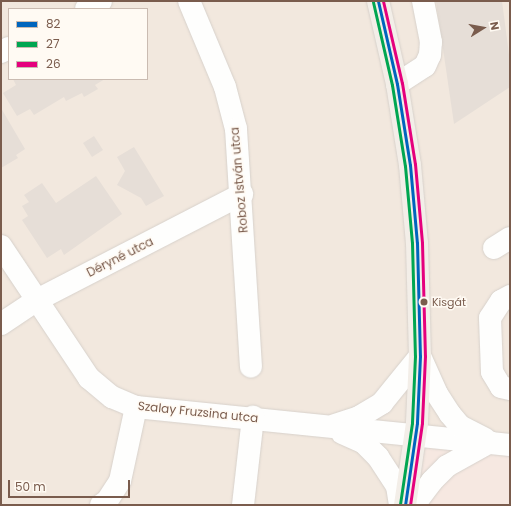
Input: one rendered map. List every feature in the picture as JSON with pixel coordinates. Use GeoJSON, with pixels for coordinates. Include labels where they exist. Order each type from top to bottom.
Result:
{"type":"FeatureCollection","features":[{"type":"Feature","properties":{"kind":"main road"},"geometry":{"type":"LineString","coordinates":[[378,1],[397,84],[410,166],[417,243],[420,356],[415,436],[405,505]]}},
{"type":"Feature","properties":{"kind":"street"},"geometry":{"type":"LineString","coordinates":[[88,8],[101,1]]}},
{"type":"Feature","properties":{"kind":"street","name":"Roboz István utca"},"geometry":{"type":"LineString","coordinates":[[189,1],[225,87],[236,129],[242,194],[251,368]]}},
{"type":"Feature","properties":{"kind":"street"},"geometry":{"type":"LineString","coordinates":[[397,84],[425,66],[430,55],[431,42],[423,1]]}},
{"type":"Feature","properties":{"kind":"street","name":"Déryné utca"},"geometry":{"type":"LineString","coordinates":[[1,324],[37,300],[242,194]]}},
{"type":"Feature","properties":{"kind":"street","name":"Szalay Fruzsina utca"},"geometry":{"type":"LineString","coordinates":[[1,246],[89,378],[112,397],[136,407],[253,417],[330,427],[500,444]]}},
{"type":"Feature","properties":{"kind":"street"},"geometry":{"type":"LineString","coordinates":[[510,296],[501,301],[490,318],[492,372],[501,387],[510,389]]}},
{"type":"Feature","properties":{"kind":"street"},"geometry":{"type":"LineString","coordinates":[[420,356],[437,394],[460,426],[500,444]]}},
{"type":"Feature","properties":{"kind":"street","name":"Szalay Fruzsina utca"},"geometry":{"type":"LineString","coordinates":[[330,427],[359,417],[382,403],[420,356]]}},
{"type":"Feature","properties":{"kind":"street"},"geometry":{"type":"LineString","coordinates":[[101,505],[107,501],[120,481],[136,407]]}},
{"type":"Feature","properties":{"kind":"street"},"geometry":{"type":"LineString","coordinates":[[243,505],[253,417]]}},
{"type":"Feature","properties":{"kind":"street","name":"Szalay Fruzsina utca"},"geometry":{"type":"LineString","coordinates":[[330,427],[364,443],[378,457],[397,486],[400,505]]}},
{"type":"Feature","properties":{"kind":"street"},"geometry":{"type":"LineString","coordinates":[[414,505],[432,481],[447,466],[500,444]]}},
{"type":"Feature","properties":{"kind":"shaded area"},"geometry":{"type":"Polygon","coordinates":[[[1,1],[510,1],[510,446],[407,505],[1,505],[1,1]]]}},
{"type":"Feature","properties":{"kind":"shaded area"},"geometry":{"type":"Polygon","coordinates":[[[418,437],[510,446],[510,505],[407,505],[418,437]]]}},
{"type":"Feature","properties":{"kind":"building"},"geometry":{"type":"Polygon","coordinates":[[[436,1],[502,1],[510,62],[510,87],[454,124],[436,1]]]}},
{"type":"Feature","properties":{"kind":"building"},"geometry":{"type":"Polygon","coordinates":[[[14,80],[103,80],[95,85],[98,89],[84,97],[82,93],[66,101],[64,97],[34,115],[30,109],[17,116],[3,93],[16,85],[14,80]]]}},
{"type":"Feature","properties":{"kind":"building"},"geometry":{"type":"Polygon","coordinates":[[[1,108],[25,149],[16,155],[18,158],[1,168],[1,108]]]}},
{"type":"Feature","properties":{"kind":"building"},"geometry":{"type":"Polygon","coordinates":[[[94,136],[103,150],[92,157],[83,143],[94,136]]]}},
{"type":"Feature","properties":{"kind":"building"},"geometry":{"type":"Polygon","coordinates":[[[134,147],[164,196],[146,206],[141,198],[117,185],[125,171],[117,157],[134,147]]]}},
{"type":"Feature","properties":{"kind":"building"},"geometry":{"type":"Polygon","coordinates":[[[96,176],[122,214],[64,255],[61,249],[47,258],[22,220],[28,216],[22,206],[29,202],[24,195],[42,183],[56,203],[96,176]]]}},
{"type":"Feature","properties":{"kind":"transit line","name":"82"},"geometry":{"type":"LineString","coordinates":[[378,1],[397,84],[410,165],[417,243],[420,356],[417,423],[405,505]]}},
{"type":"Feature","properties":{"kind":"transit line","name":"26"},"geometry":{"type":"LineString","coordinates":[[383,1],[402,83],[415,164],[422,243],[425,356],[422,423],[410,505]]}},
{"type":"Feature","properties":{"kind":"transit line","name":"27"},"geometry":{"type":"LineString","coordinates":[[373,2],[392,85],[405,166],[412,243],[415,356],[412,423],[400,504]]}},
{"type":"Feature","properties":{"kind":"place","name":"Kisgát"},"geometry":{"type":"Point","coordinates":[424,302]}}]}
